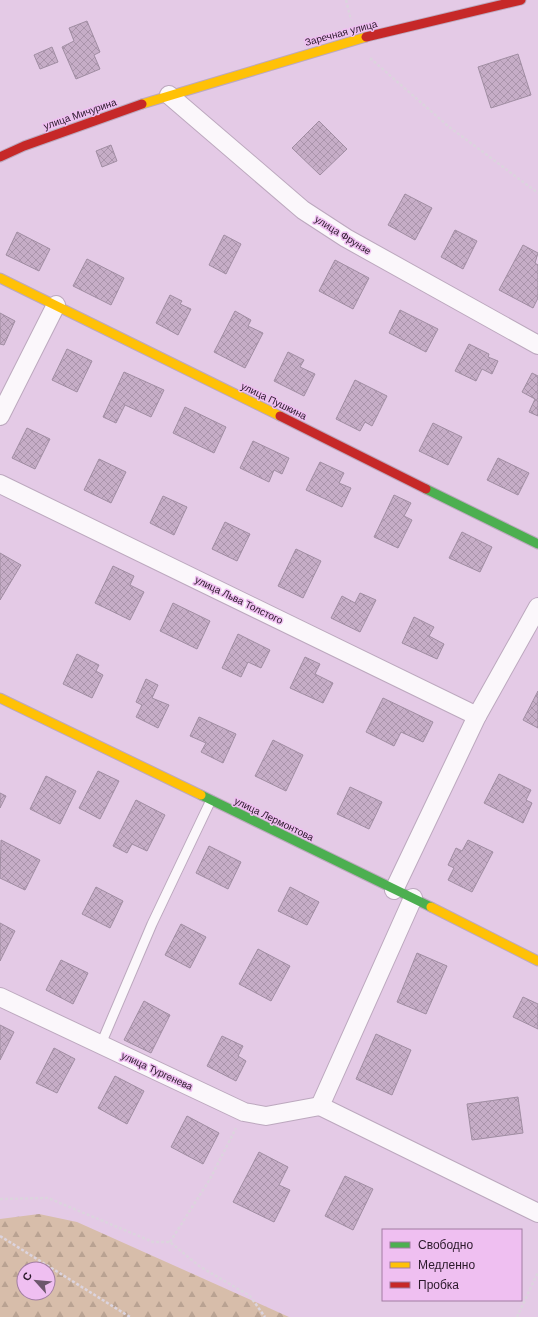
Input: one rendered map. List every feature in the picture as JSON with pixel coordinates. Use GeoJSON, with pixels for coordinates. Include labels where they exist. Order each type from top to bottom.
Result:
{"type":"FeatureCollection","features":[{"type":"Feature","properties":{"kind":"street","name":"Заречная улица"},"geometry":{"type":"LineString","coordinates":[[169,95],[350,41],[521,0]]}},
{"type":"Feature","properties":{"kind":"street","name":"улица Мичурина"},"geometry":{"type":"LineString","coordinates":[[0,157],[24,146],[169,95]]}},
{"type":"Feature","properties":{"kind":"street","name":"улица Фрунзе"},"geometry":{"type":"LineString","coordinates":[[169,95],[303,210],[346,238],[538,345]]}},
{"type":"Feature","properties":{"kind":"street","name":"улица Пушкина"},"geometry":{"type":"LineString","coordinates":[[0,278],[538,544]]}},
{"type":"Feature","properties":{"kind":"street"},"geometry":{"type":"LineString","coordinates":[[0,416],[56,305]]}},
{"type":"Feature","properties":{"kind":"street","name":"улица Льва Толстого"},"geometry":{"type":"LineString","coordinates":[[0,484],[477,716]]}},
{"type":"Feature","properties":{"kind":"street"},"geometry":{"type":"LineString","coordinates":[[394,890],[477,716],[538,607]]}},
{"type":"Feature","properties":{"kind":"street","name":"улица Лермонтова"},"geometry":{"type":"LineString","coordinates":[[0,698],[413,898],[538,961]]}},
{"type":"Feature","properties":{"kind":"street"},"geometry":{"type":"LineString","coordinates":[[413,898],[320,1106],[538,1213]]}},
{"type":"Feature","properties":{"kind":"street","name":"улица Тургенева"},"geometry":{"type":"LineString","coordinates":[[0,997],[244,1112],[266,1116],[320,1106]]}},
{"type":"Feature","properties":{"kind":"lane"},"geometry":{"type":"LineString","coordinates":[[101,1044],[152,924],[211,800]]}},
{"type":"Feature","properties":{"kind":"path"},"geometry":{"type":"LineString","coordinates":[[350,41],[448,126],[538,193]]}},
{"type":"Feature","properties":{"kind":"path"},"geometry":{"type":"LineString","coordinates":[[170,1242],[210,1179],[244,1112]]}},
{"type":"Feature","properties":{"kind":"path"},"geometry":{"type":"LineString","coordinates":[[0,1199],[48,1198],[153,1242],[170,1242],[199,1266],[250,1296],[265,1317]]}},
{"type":"Feature","properties":{"kind":"path"},"geometry":{"type":"LineString","coordinates":[[0,1236],[130,1317]]}},
{"type":"Feature","properties":{"kind":"path"},"geometry":{"type":"LineString","coordinates":[[517,1317],[538,1272]]}},
{"type":"Feature","properties":{"kind":"green space"},"geometry":{"type":"Polygon","coordinates":[[[39,1214],[77,1222],[289,1317],[0,1317],[0,1219],[39,1214]]]}},
{"type":"Feature","properties":{"kind":"building"},"geometry":{"type":"Polygon","coordinates":[[[87,21],[100,52],[94,55],[100,69],[76,79],[62,47],[74,41],[69,28],[87,21]]]}},
{"type":"Feature","properties":{"kind":"building"},"geometry":{"type":"Polygon","coordinates":[[[52,47],[58,62],[40,69],[34,55],[52,47]]]}},
{"type":"Feature","properties":{"kind":"building"},"geometry":{"type":"Polygon","coordinates":[[[518,54],[531,95],[491,108],[478,67],[518,54]]]}},
{"type":"Feature","properties":{"kind":"building"},"geometry":{"type":"Polygon","coordinates":[[[319,121],[347,149],[320,175],[292,148],[319,121]]]}},
{"type":"Feature","properties":{"kind":"building"},"geometry":{"type":"Polygon","coordinates":[[[111,145],[117,161],[102,167],[96,151],[111,145]]]}},
{"type":"Feature","properties":{"kind":"building"},"geometry":{"type":"Polygon","coordinates":[[[405,194],[432,208],[415,240],[388,225],[405,194]]]}},
{"type":"Feature","properties":{"kind":"building"},"geometry":{"type":"Polygon","coordinates":[[[455,230],[477,241],[463,269],[441,257],[455,230]]]}},
{"type":"Feature","properties":{"kind":"building"},"geometry":{"type":"Polygon","coordinates":[[[17,232],[50,249],[39,271],[6,255],[17,232]]]}},
{"type":"Feature","properties":{"kind":"building"},"geometry":{"type":"Polygon","coordinates":[[[224,235],[241,244],[226,274],[209,265],[224,235]]]}},
{"type":"Feature","properties":{"kind":"building"},"geometry":{"type":"Polygon","coordinates":[[[523,245],[538,253],[535,263],[538,265],[538,298],[533,308],[499,290],[523,245]]]}},
{"type":"Feature","properties":{"kind":"building"},"geometry":{"type":"Polygon","coordinates":[[[87,259],[124,278],[111,305],[73,286],[87,259]]]}},
{"type":"Feature","properties":{"kind":"building"},"geometry":{"type":"Polygon","coordinates":[[[335,260],[369,278],[353,309],[319,291],[335,260]]]}},
{"type":"Feature","properties":{"kind":"building"},"geometry":{"type":"Polygon","coordinates":[[[170,295],[182,301],[180,304],[191,309],[178,335],[156,323],[170,295]]]}},
{"type":"Feature","properties":{"kind":"building"},"geometry":{"type":"Polygon","coordinates":[[[400,310],[438,329],[426,352],[389,333],[400,310]]]}},
{"type":"Feature","properties":{"kind":"building"},"geometry":{"type":"Polygon","coordinates":[[[235,311],[251,320],[248,326],[263,333],[245,368],[214,352],[235,311]]]}},
{"type":"Feature","properties":{"kind":"building"},"geometry":{"type":"Polygon","coordinates":[[[0,313],[15,321],[4,345],[0,344],[0,313]]]}},
{"type":"Feature","properties":{"kind":"building"},"geometry":{"type":"Polygon","coordinates":[[[469,344],[489,354],[488,357],[498,361],[492,374],[482,369],[476,381],[455,371],[469,344]]]}},
{"type":"Feature","properties":{"kind":"building"},"geometry":{"type":"Polygon","coordinates":[[[67,349],[92,361],[77,392],[52,380],[67,349]]]}},
{"type":"Feature","properties":{"kind":"building"},"geometry":{"type":"Polygon","coordinates":[[[288,352],[304,360],[300,367],[315,374],[304,396],[274,381],[288,352]]]}},
{"type":"Feature","properties":{"kind":"building"},"geometry":{"type":"Polygon","coordinates":[[[124,372],[164,390],[151,417],[125,405],[116,423],[103,417],[124,372]]]}},
{"type":"Feature","properties":{"kind":"building"},"geometry":{"type":"Polygon","coordinates":[[[532,373],[538,376],[538,416],[529,412],[535,399],[522,392],[532,373]]]}},
{"type":"Feature","properties":{"kind":"building"},"geometry":{"type":"Polygon","coordinates":[[[355,380],[387,396],[372,426],[365,422],[360,431],[336,419],[355,380]]]}},
{"type":"Feature","properties":{"kind":"building"},"geometry":{"type":"Polygon","coordinates":[[[185,407],[226,427],[214,453],[173,433],[185,407]]]}},
{"type":"Feature","properties":{"kind":"building"},"geometry":{"type":"Polygon","coordinates":[[[433,423],[462,437],[448,465],[419,451],[433,423]]]}},
{"type":"Feature","properties":{"kind":"building"},"geometry":{"type":"Polygon","coordinates":[[[27,428],[50,439],[35,469],[12,458],[27,428]]]}},
{"type":"Feature","properties":{"kind":"building"},"geometry":{"type":"Polygon","coordinates":[[[253,441],[289,458],[282,474],[274,470],[269,482],[240,468],[253,441]]]}},
{"type":"Feature","properties":{"kind":"building"},"geometry":{"type":"Polygon","coordinates":[[[498,458],[529,473],[518,495],[487,480],[498,458]]]}},
{"type":"Feature","properties":{"kind":"building"},"geometry":{"type":"Polygon","coordinates":[[[99,459],[126,472],[111,503],[84,490],[99,459]]]}},
{"type":"Feature","properties":{"kind":"building"},"geometry":{"type":"Polygon","coordinates":[[[320,462],[344,473],[339,483],[351,488],[342,507],[306,490],[320,462]]]}},
{"type":"Feature","properties":{"kind":"building"},"geometry":{"type":"Polygon","coordinates":[[[394,495],[411,503],[404,516],[412,520],[398,548],[374,537],[394,495]]]}},
{"type":"Feature","properties":{"kind":"building"},"geometry":{"type":"Polygon","coordinates":[[[163,496],[187,507],[174,535],[150,523],[163,496]]]}},
{"type":"Feature","properties":{"kind":"building"},"geometry":{"type":"Polygon","coordinates":[[[225,522],[250,534],[237,561],[212,549],[225,522]]]}},
{"type":"Feature","properties":{"kind":"building"},"geometry":{"type":"Polygon","coordinates":[[[462,532],[492,547],[480,572],[449,558],[462,532]]]}},
{"type":"Feature","properties":{"kind":"building"},"geometry":{"type":"Polygon","coordinates":[[[296,549],[321,561],[303,598],[278,586],[296,549]]]}},
{"type":"Feature","properties":{"kind":"building"},"geometry":{"type":"Polygon","coordinates":[[[0,553],[21,565],[0,600],[0,553]]]}},
{"type":"Feature","properties":{"kind":"building"},"geometry":{"type":"Polygon","coordinates":[[[113,566],[134,576],[130,585],[144,592],[130,620],[95,603],[113,566]]]}},
{"type":"Feature","properties":{"kind":"building"},"geometry":{"type":"Polygon","coordinates":[[[360,593],[376,600],[360,632],[331,618],[342,596],[355,603],[360,593]]]}},
{"type":"Feature","properties":{"kind":"building"},"geometry":{"type":"Polygon","coordinates":[[[173,603],[210,621],[197,649],[160,631],[173,603]]]}},
{"type":"Feature","properties":{"kind":"building"},"geometry":{"type":"Polygon","coordinates":[[[414,617],[434,627],[429,636],[444,644],[437,659],[402,643],[414,617]]]}},
{"type":"Feature","properties":{"kind":"building"},"geometry":{"type":"Polygon","coordinates":[[[238,634],[270,650],[261,668],[248,662],[241,677],[222,668],[238,634]]]}},
{"type":"Feature","properties":{"kind":"building"},"geometry":{"type":"Polygon","coordinates":[[[77,654],[99,665],[96,671],[103,675],[92,698],[63,684],[77,654]]]}},
{"type":"Feature","properties":{"kind":"building"},"geometry":{"type":"Polygon","coordinates":[[[305,657],[320,664],[315,674],[333,683],[323,703],[290,688],[305,657]]]}},
{"type":"Feature","properties":{"kind":"building"},"geometry":{"type":"Polygon","coordinates":[[[146,679],[158,685],[152,698],[169,705],[158,728],[136,717],[142,705],[136,702],[146,679]]]}},
{"type":"Feature","properties":{"kind":"building"},"geometry":{"type":"Polygon","coordinates":[[[538,691],[538,728],[523,720],[538,691]]]}},
{"type":"Feature","properties":{"kind":"building"},"geometry":{"type":"Polygon","coordinates":[[[383,698],[433,722],[423,742],[401,732],[394,746],[366,732],[383,698]]]}},
{"type":"Feature","properties":{"kind":"building"},"geometry":{"type":"Polygon","coordinates":[[[199,717],[236,734],[223,763],[201,752],[206,743],[190,736],[199,717]]]}},
{"type":"Feature","properties":{"kind":"building"},"geometry":{"type":"Polygon","coordinates":[[[273,740],[303,755],[286,791],[255,776],[273,740]]]}},
{"type":"Feature","properties":{"kind":"building"},"geometry":{"type":"Polygon","coordinates":[[[98,771],[119,781],[100,819],[79,808],[98,771]]]}},
{"type":"Feature","properties":{"kind":"building"},"geometry":{"type":"Polygon","coordinates":[[[499,774],[531,790],[526,800],[532,803],[523,823],[484,803],[499,774]]]}},
{"type":"Feature","properties":{"kind":"building"},"geometry":{"type":"Polygon","coordinates":[[[46,776],[76,791],[60,824],[30,809],[46,776]]]}},
{"type":"Feature","properties":{"kind":"building"},"geometry":{"type":"Polygon","coordinates":[[[350,787],[382,802],[369,829],[337,814],[350,787]]]}},
{"type":"Feature","properties":{"kind":"building"},"geometry":{"type":"Polygon","coordinates":[[[0,793],[6,796],[0,808],[0,793]]]}},
{"type":"Feature","properties":{"kind":"building"},"geometry":{"type":"Polygon","coordinates":[[[136,800],[165,815],[147,851],[132,844],[127,853],[113,846],[136,800]]]}},
{"type":"Feature","properties":{"kind":"building"},"geometry":{"type":"Polygon","coordinates":[[[1,840],[40,860],[25,890],[0,878],[1,840]]]}},
{"type":"Feature","properties":{"kind":"building"},"geometry":{"type":"Polygon","coordinates":[[[468,840],[493,852],[472,892],[448,880],[454,868],[448,865],[456,848],[462,851],[468,840]]]}},
{"type":"Feature","properties":{"kind":"building"},"geometry":{"type":"Polygon","coordinates":[[[209,846],[241,862],[228,889],[196,873],[209,846]]]}},
{"type":"Feature","properties":{"kind":"building"},"geometry":{"type":"Polygon","coordinates":[[[96,887],[123,901],[110,928],[82,914],[96,887]]]}},
{"type":"Feature","properties":{"kind":"building"},"geometry":{"type":"Polygon","coordinates":[[[290,887],[319,902],[307,925],[278,911],[290,887]]]}},
{"type":"Feature","properties":{"kind":"building"},"geometry":{"type":"Polygon","coordinates":[[[0,923],[15,931],[0,961],[0,923]]]}},
{"type":"Feature","properties":{"kind":"building"},"geometry":{"type":"Polygon","coordinates":[[[181,924],[206,937],[190,968],[165,955],[181,924]]]}},
{"type":"Feature","properties":{"kind":"building"},"geometry":{"type":"Polygon","coordinates":[[[258,949],[290,966],[271,1001],[239,984],[258,949]]]}},
{"type":"Feature","properties":{"kind":"building"},"geometry":{"type":"Polygon","coordinates":[[[417,953],[447,966],[426,1014],[397,1002],[417,953]]]}},
{"type":"Feature","properties":{"kind":"building"},"geometry":{"type":"Polygon","coordinates":[[[61,960],[88,973],[73,1004],[46,990],[61,960]]]}},
{"type":"Feature","properties":{"kind":"building"},"geometry":{"type":"Polygon","coordinates":[[[523,997],[538,1004],[538,1029],[513,1017],[523,997]]]}},
{"type":"Feature","properties":{"kind":"building"},"geometry":{"type":"Polygon","coordinates":[[[144,1001],[170,1015],[151,1053],[124,1040],[144,1001]]]}},
{"type":"Feature","properties":{"kind":"building"},"geometry":{"type":"Polygon","coordinates":[[[0,1025],[14,1032],[0,1060],[0,1025]]]}},
{"type":"Feature","properties":{"kind":"building"},"geometry":{"type":"Polygon","coordinates":[[[376,1034],[411,1050],[392,1095],[356,1079],[376,1034]]]}},
{"type":"Feature","properties":{"kind":"building"},"geometry":{"type":"Polygon","coordinates":[[[222,1036],[243,1046],[238,1056],[246,1061],[236,1081],[207,1066],[222,1036]]]}},
{"type":"Feature","properties":{"kind":"building"},"geometry":{"type":"Polygon","coordinates":[[[54,1048],[75,1059],[57,1093],[36,1083],[54,1048]]]}},
{"type":"Feature","properties":{"kind":"building"},"geometry":{"type":"Polygon","coordinates":[[[115,1076],[144,1091],[127,1124],[98,1108],[115,1076]]]}},
{"type":"Feature","properties":{"kind":"building"},"geometry":{"type":"Polygon","coordinates":[[[518,1097],[523,1133],[472,1140],[467,1104],[518,1097]]]}},
{"type":"Feature","properties":{"kind":"building"},"geometry":{"type":"Polygon","coordinates":[[[187,1116],[219,1133],[203,1164],[171,1147],[187,1116]]]}},
{"type":"Feature","properties":{"kind":"building"},"geometry":{"type":"Polygon","coordinates":[[[259,1152],[288,1167],[279,1185],[290,1190],[274,1222],[233,1202],[259,1152]]]}},
{"type":"Feature","properties":{"kind":"building"},"geometry":{"type":"Polygon","coordinates":[[[345,1176],[373,1189],[353,1230],[325,1216],[345,1176]]]}},
{"type":"Feature","properties":{"kind":"traffic: fast"},"geometry":{"type":"LineString","coordinates":[[426,489],[538,544]]}},
{"type":"Feature","properties":{"kind":"traffic: fast"},"geometry":{"type":"LineString","coordinates":[[201,795],[431,907]]}},
{"type":"Feature","properties":{"kind":"traffic: slow"},"geometry":{"type":"LineString","coordinates":[[142,104],[366,37]]}},
{"type":"Feature","properties":{"kind":"traffic: slow"},"geometry":{"type":"LineString","coordinates":[[0,278],[280,416]]}},
{"type":"Feature","properties":{"kind":"traffic: slow"},"geometry":{"type":"LineString","coordinates":[[0,698],[201,795]]}},
{"type":"Feature","properties":{"kind":"traffic: slow"},"geometry":{"type":"LineString","coordinates":[[431,907],[538,961]]}},
{"type":"Feature","properties":{"kind":"traffic: jam"},"geometry":{"type":"LineString","coordinates":[[366,37],[521,0]]}},
{"type":"Feature","properties":{"kind":"traffic: jam"},"geometry":{"type":"LineString","coordinates":[[0,157],[24,146],[142,104]]}},
{"type":"Feature","properties":{"kind":"traffic: jam"},"geometry":{"type":"LineString","coordinates":[[280,416],[426,489]]}}]}
